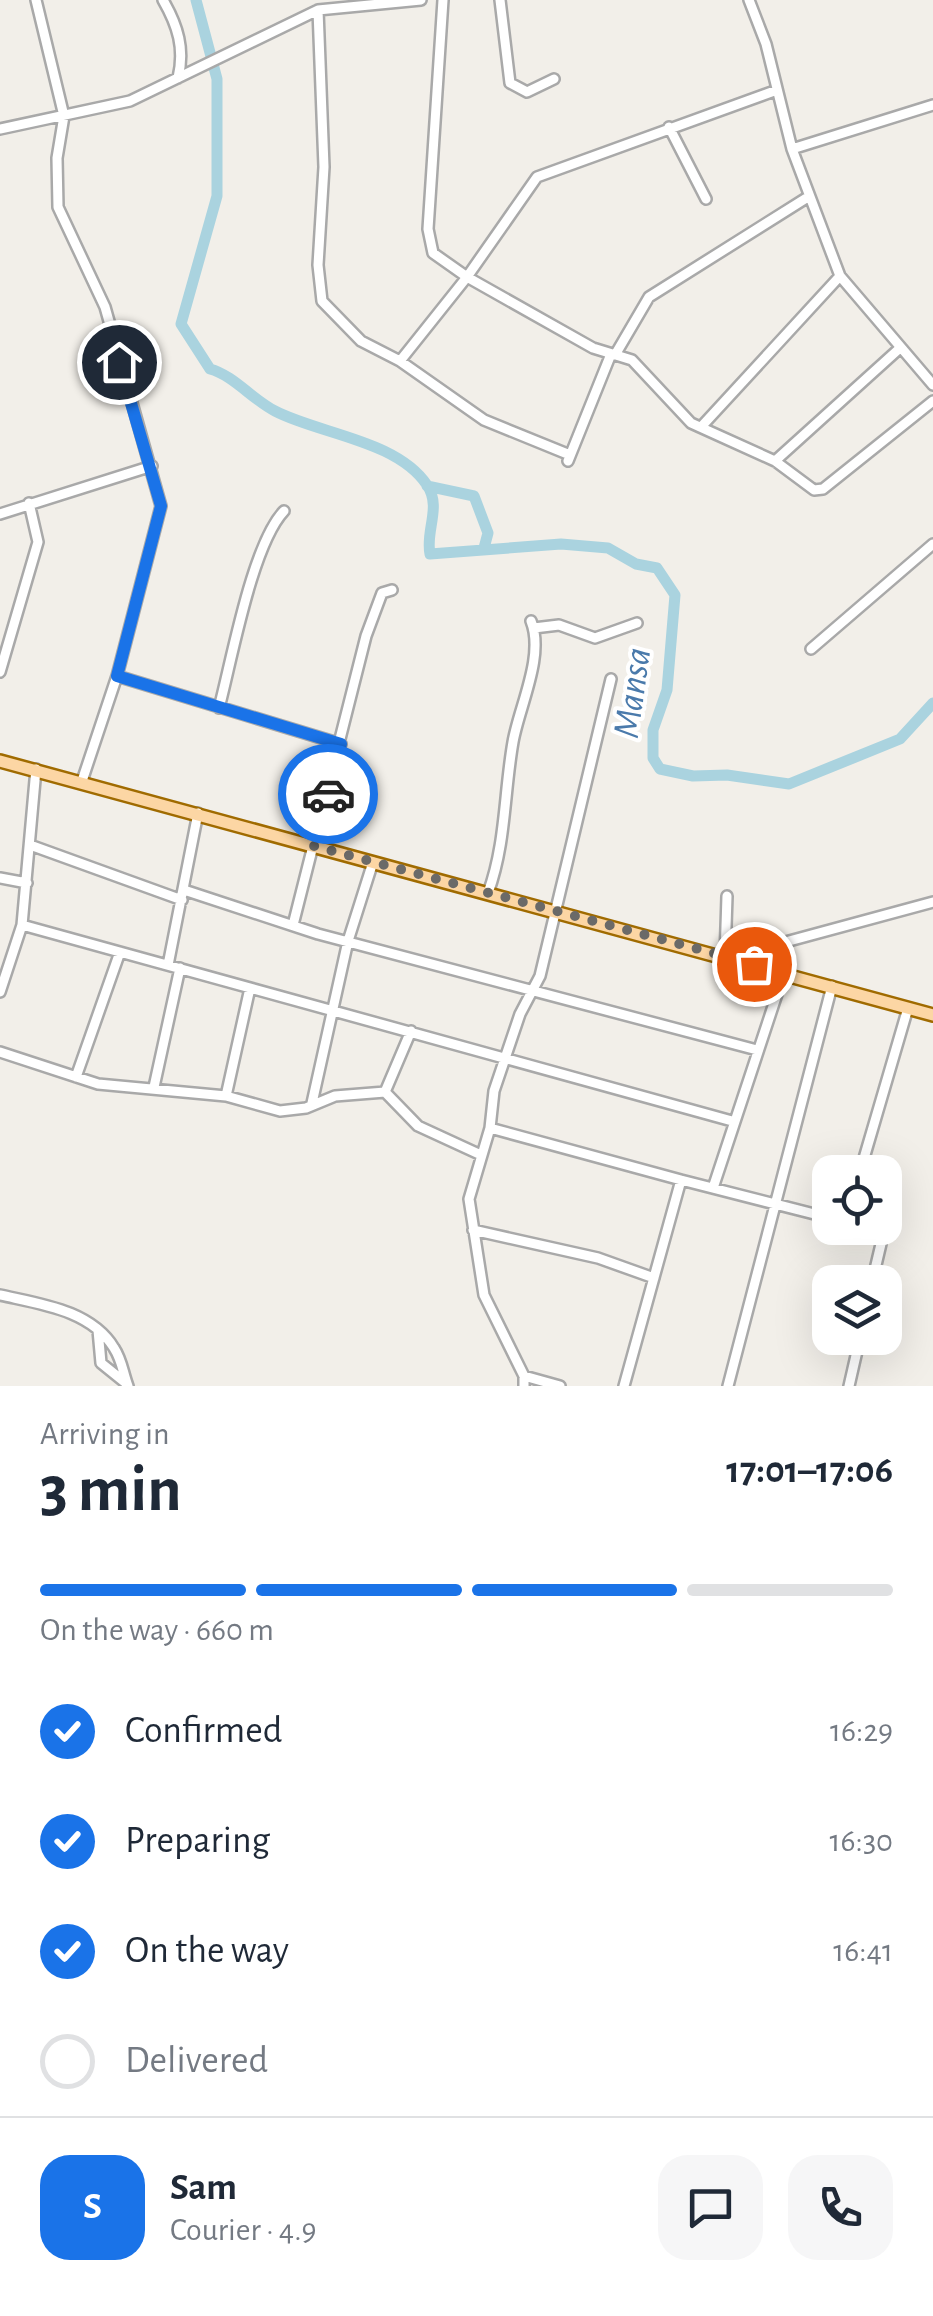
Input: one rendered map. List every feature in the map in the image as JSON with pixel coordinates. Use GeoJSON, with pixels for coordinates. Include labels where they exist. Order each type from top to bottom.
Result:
{"type":"FeatureCollection","features":[{"type":"Feature","properties":{"kind":"main road"},"geometry":{"type":"LineString","coordinates":[[0,760],[933,1015]]}},
{"type":"Feature","properties":{"kind":"street"},"geometry":{"type":"LineString","coordinates":[[36,0],[64,116],[58,207],[106,307],[159,487],[159,520],[117,676],[82,780]]}},
{"type":"Feature","properties":{"kind":"street"},"geometry":{"type":"LineString","coordinates":[[163,0],[175,22],[182,52],[178,78]]}},
{"type":"Feature","properties":{"kind":"street"},"geometry":{"type":"LineString","coordinates":[[0,129],[130,101],[318,10],[421,0]]}},
{"type":"Feature","properties":{"kind":"street"},"geometry":{"type":"LineString","coordinates":[[443,0],[428,242],[433,253],[467,277],[637,364],[683,418],[775,461],[814,490],[823,489],[933,401]]}},
{"type":"Feature","properties":{"kind":"street"},"geometry":{"type":"LineString","coordinates":[[500,0],[510,83],[526,92],[554,79]]}},
{"type":"Feature","properties":{"kind":"street"},"geometry":{"type":"LineString","coordinates":[[749,0],[792,149],[840,276],[933,385]]}},
{"type":"Feature","properties":{"kind":"street"},"geometry":{"type":"LineString","coordinates":[[318,10],[324,167],[318,287],[330,312],[361,341],[400,361],[484,420],[569,458],[613,354],[649,297],[808,197]]}},
{"type":"Feature","properties":{"kind":"street"},"geometry":{"type":"LineString","coordinates":[[400,361],[467,277],[537,177],[777,90]]}},
{"type":"Feature","properties":{"kind":"street"},"geometry":{"type":"LineString","coordinates":[[792,149],[933,105]]}},
{"type":"Feature","properties":{"kind":"street"},"geometry":{"type":"LineString","coordinates":[[669,127],[706,199]]}},
{"type":"Feature","properties":{"kind":"street"},"geometry":{"type":"LineString","coordinates":[[701,427],[840,276]]}},
{"type":"Feature","properties":{"kind":"street"},"geometry":{"type":"LineString","coordinates":[[775,461],[900,348]]}},
{"type":"Feature","properties":{"kind":"street"},"geometry":{"type":"LineString","coordinates":[[0,514],[152,466]]}},
{"type":"Feature","properties":{"kind":"street"},"geometry":{"type":"LineString","coordinates":[[0,671],[38,542],[29,503]]}},
{"type":"Feature","properties":{"kind":"street"},"geometry":{"type":"LineString","coordinates":[[219,708],[247,600],[272,527],[284,511]]}},
{"type":"Feature","properties":{"kind":"street"},"geometry":{"type":"LineString","coordinates":[[810,649],[933,544]]}},
{"type":"Feature","properties":{"kind":"street"},"geometry":{"type":"LineString","coordinates":[[293,925],[374,612],[382,594],[392,590]]}},
{"type":"Feature","properties":{"kind":"street"},"geometry":{"type":"LineString","coordinates":[[488,893],[503,841],[511,758],[532,662],[532,624],[558,626],[595,638],[638,623]]}},
{"type":"Feature","properties":{"kind":"street"},"geometry":{"type":"LineString","coordinates":[[117,676],[341,744]]}},
{"type":"Feature","properties":{"kind":"street"},"geometry":{"type":"LineString","coordinates":[[560,1386],[524,1381],[487,1305],[469,1199],[490,1128],[494,1092],[520,1014],[535,991],[611,679]]}},
{"type":"Feature","properties":{"kind":"street"},"geometry":{"type":"LineString","coordinates":[[0,992],[22,925],[36,769]]}},
{"type":"Feature","properties":{"kind":"street"},"geometry":{"type":"LineString","coordinates":[[168,965],[198,814]]}},
{"type":"Feature","properties":{"kind":"street"},"geometry":{"type":"LineString","coordinates":[[30,845],[183,895],[757,1050]]}},
{"type":"Feature","properties":{"kind":"street"},"geometry":{"type":"LineString","coordinates":[[312,1103],[348,941],[372,862]]}},
{"type":"Feature","properties":{"kind":"street"},"geometry":{"type":"LineString","coordinates":[[0,878],[27,883]]}},
{"type":"Feature","properties":{"kind":"street"},"geometry":{"type":"LineString","coordinates":[[725,957],[727,896]]}},
{"type":"Feature","properties":{"kind":"street"},"geometry":{"type":"LineString","coordinates":[[754,964],[778,944],[933,902]]}},
{"type":"Feature","properties":{"kind":"street"},"geometry":{"type":"LineString","coordinates":[[22,925],[732,1121]]}},
{"type":"Feature","properties":{"kind":"street"},"geometry":{"type":"LineString","coordinates":[[0,946],[15,950]]}},
{"type":"Feature","properties":{"kind":"street"},"geometry":{"type":"LineString","coordinates":[[76,1077],[120,952]]}},
{"type":"Feature","properties":{"kind":"street"},"geometry":{"type":"LineString","coordinates":[[154,1088],[180,968]]}},
{"type":"Feature","properties":{"kind":"street"},"geometry":{"type":"LineString","coordinates":[[714,1188],[732,1121],[784,973]]}},
{"type":"Feature","properties":{"kind":"street"},"geometry":{"type":"LineString","coordinates":[[728,1386],[832,986]]}},
{"type":"Feature","properties":{"kind":"street"},"geometry":{"type":"LineString","coordinates":[[226,1096],[250,988]]}},
{"type":"Feature","properties":{"kind":"street"},"geometry":{"type":"LineString","coordinates":[[865,1155],[908,1008]]}},
{"type":"Feature","properties":{"kind":"street"},"geometry":{"type":"LineString","coordinates":[[385,1092],[411,1032]]}},
{"type":"Feature","properties":{"kind":"street"},"geometry":{"type":"LineString","coordinates":[[0,1052],[98,1084],[226,1096],[280,1111],[335,1096],[385,1092]]}},
{"type":"Feature","properties":{"kind":"street"},"geometry":{"type":"LineString","coordinates":[[385,1092],[418,1126],[482,1154]]}},
{"type":"Feature","properties":{"kind":"street"},"geometry":{"type":"LineString","coordinates":[[490,1128],[812,1214]]}},
{"type":"Feature","properties":{"kind":"street"},"geometry":{"type":"LineString","coordinates":[[624,1386],[681,1180]]}},
{"type":"Feature","properties":{"kind":"street"},"geometry":{"type":"LineString","coordinates":[[474,1230],[588,1256],[654,1278]]}},
{"type":"Feature","properties":{"kind":"street"},"geometry":{"type":"LineString","coordinates":[[0,1294],[68,1312],[98,1330],[117,1352],[128,1385]]}},
{"type":"Feature","properties":{"kind":"street"},"geometry":{"type":"LineString","coordinates":[[98,1330],[101,1363],[128,1385]]}},
{"type":"Feature","properties":{"kind":"street"},"geometry":{"type":"LineString","coordinates":[[849,1386],[856,1355]]}},
{"type":"Feature","properties":{"kind":"waterway","name":"Mansa"},"geometry":{"type":"LineString","coordinates":[[196,0],[217,79],[217,196],[181,324],[210,369],[275,411],[377,448],[414,470],[427,485],[433,502],[430,554],[561,544],[608,548],[636,564],[657,568],[675,595],[667,690],[653,730],[653,758],[660,769],[693,776],[727,775],[789,784],[900,739],[933,703]]}},
{"type":"Feature","properties":{"kind":"waterway","name":"Mansa"},"geometry":{"type":"LineString","coordinates":[[427,486],[474,496],[488,533],[484,548]]}},
{"type":"Feature","properties":{"kind":"way so far"},"geometry":{"type":"LineString","coordinates":[[328,794],[314,846],[754,964]]}},
{"type":"Feature","properties":{"kind":"route"},"geometry":{"type":"LineString","coordinates":[[119,362],[159,487],[161,506],[117,676],[341,744],[328,794]]}}]}
